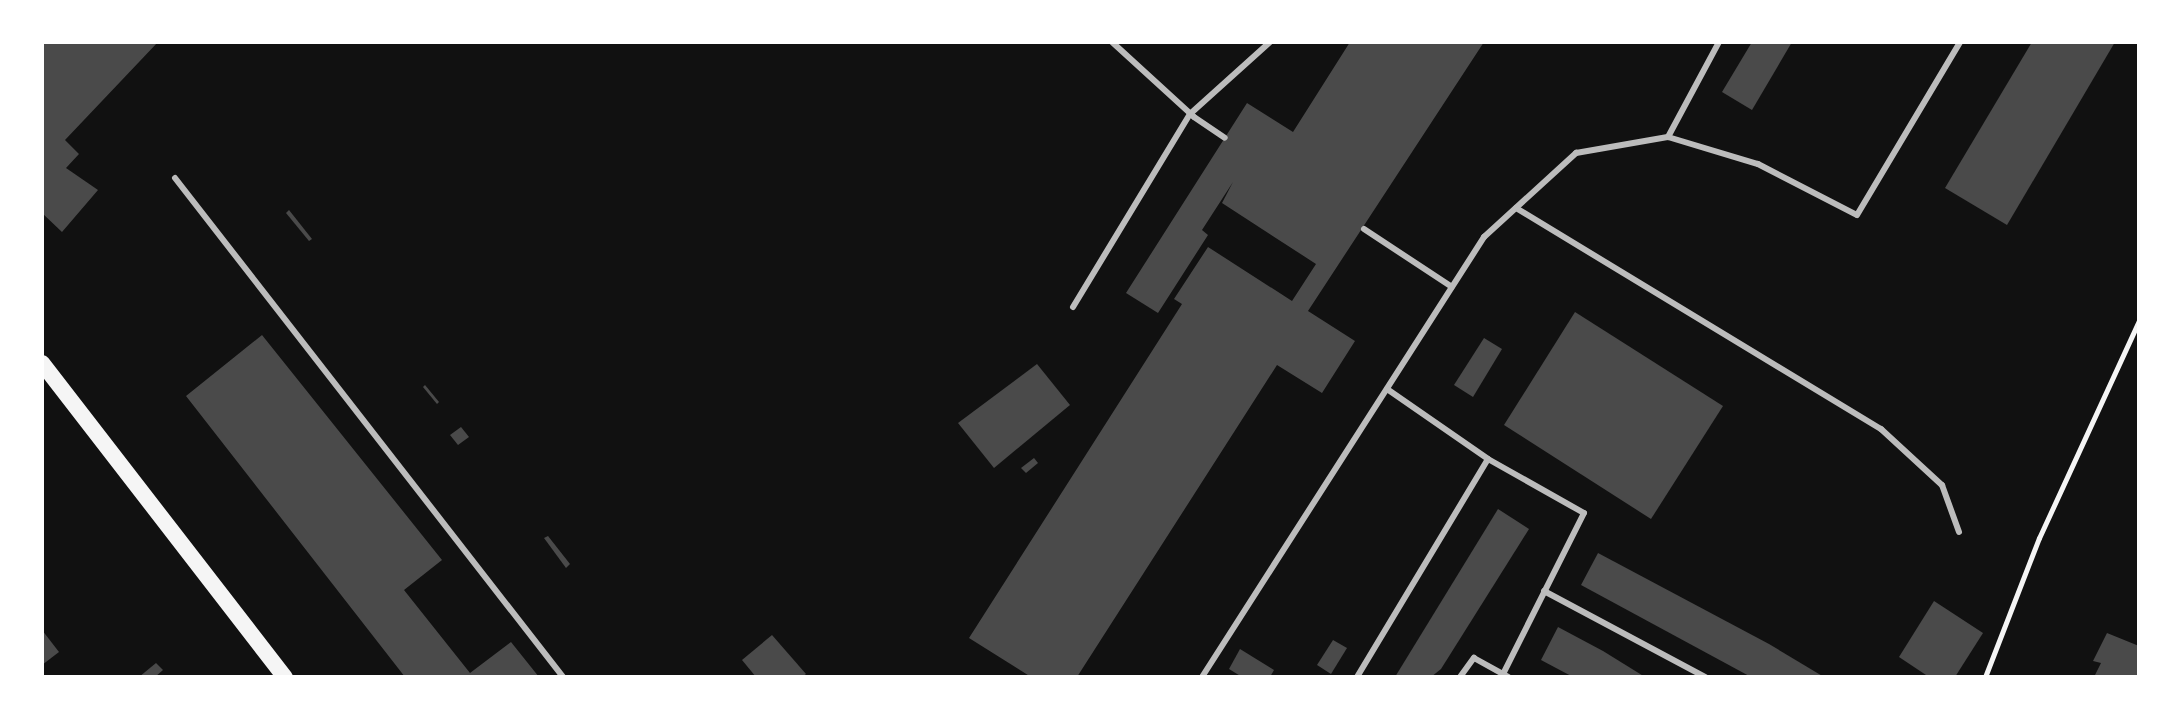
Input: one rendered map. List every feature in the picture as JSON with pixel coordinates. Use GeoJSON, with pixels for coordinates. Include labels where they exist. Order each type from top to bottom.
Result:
{"type":"FeatureCollection","features":[{"type":"Feature","properties":{"kind":"main road"},"geometry":{"type":"LineString","coordinates":[[42,363],[285,677]]}},
{"type":"Feature","properties":{"kind":"lane"},"geometry":{"type":"LineString","coordinates":[[1112,42],[1190,114],[1225,138]]}},
{"type":"Feature","properties":{"kind":"lane"},"geometry":{"type":"LineString","coordinates":[[1073,307],[1190,114],[1270,42]]}},
{"type":"Feature","properties":{"kind":"lane"},"geometry":{"type":"LineString","coordinates":[[1668,137],[1719,42]]}},
{"type":"Feature","properties":{"kind":"lane"},"geometry":{"type":"LineString","coordinates":[[1202,677],[1484,237],[1576,153],[1668,137],[1758,164],[1857,215],[1960,42]]}},
{"type":"Feature","properties":{"kind":"lane"},"geometry":{"type":"LineString","coordinates":[[175,178],[563,677]]}},
{"type":"Feature","properties":{"kind":"lane"},"geometry":{"type":"LineString","coordinates":[[1516,208],[1881,429],[1942,485],[1959,532]]}},
{"type":"Feature","properties":{"kind":"lane"},"geometry":{"type":"LineString","coordinates":[[1364,229],[1452,287]]}},
{"type":"Feature","properties":{"kind":"lane"},"geometry":{"type":"LineString","coordinates":[[1387,389],[1488,459],[1584,513],[1506,675],[1474,658],[1460,677]]}},
{"type":"Feature","properties":{"kind":"lane"},"geometry":{"type":"LineString","coordinates":[[1357,677],[1488,459]]}},
{"type":"Feature","properties":{"kind":"lane"},"geometry":{"type":"LineString","coordinates":[[1544,591],[1705,677]]}},
{"type":"Feature","properties":{"kind":"path"},"geometry":{"type":"LineString","coordinates":[[1985,677],[2039,538],[2139,321]]}},
{"type":"Feature","properties":{"kind":"building"},"geometry":{"type":"Polygon","coordinates":[[[42,42],[158,42],[65,140],[79,154],[66,168],[98,190],[62,232],[42,213],[42,42]]]}},
{"type":"Feature","properties":{"kind":"building"},"geometry":{"type":"Polygon","coordinates":[[[1350,42],[1484,42],[1308,311],[1355,341],[1322,393],[1277,365],[1077,677],[1031,677],[969,638],[1182,304],[1174,299],[1208,247],[1292,301],[1316,264],[1222,203],[1233,182],[1202,230],[1208,235],[1158,313],[1126,293],[1247,103],[1293,132],[1350,42]]]}},
{"type":"Feature","properties":{"kind":"building"},"geometry":{"type":"Polygon","coordinates":[[[1752,42],[1792,42],[1752,110],[1722,92],[1752,42]]]}},
{"type":"Feature","properties":{"kind":"building"},"geometry":{"type":"Polygon","coordinates":[[[2032,42],[2115,42],[2007,225],[1945,188],[2032,42]]]}},
{"type":"Feature","properties":{"kind":"building"},"geometry":{"type":"Polygon","coordinates":[[[289,210],[312,239],[309,241],[286,213],[289,210]]]}},
{"type":"Feature","properties":{"kind":"building"},"geometry":{"type":"Polygon","coordinates":[[[1575,312],[1723,406],[1651,519],[1504,425],[1575,312]]]}},
{"type":"Feature","properties":{"kind":"building"},"geometry":{"type":"Polygon","coordinates":[[[262,335],[442,560],[404,590],[470,673],[511,642],[539,677],[405,677],[186,396],[262,335]]]}},
{"type":"Feature","properties":{"kind":"building"},"geometry":{"type":"Polygon","coordinates":[[[1484,338],[1502,349],[1473,397],[1454,385],[1484,338]]]}},
{"type":"Feature","properties":{"kind":"building"},"geometry":{"type":"Polygon","coordinates":[[[1037,364],[1070,405],[994,468],[958,423],[1037,364]]]}},
{"type":"Feature","properties":{"kind":"building"},"geometry":{"type":"Polygon","coordinates":[[[425,385],[439,402],[437,404],[423,387],[425,385]]]}},
{"type":"Feature","properties":{"kind":"building"},"geometry":{"type":"Polygon","coordinates":[[[461,427],[469,437],[458,445],[450,435],[461,427]]]}},
{"type":"Feature","properties":{"kind":"building"},"geometry":{"type":"Polygon","coordinates":[[[1034,458],[1038,463],[1026,473],[1021,468],[1034,458]]]}},
{"type":"Feature","properties":{"kind":"building"},"geometry":{"type":"Polygon","coordinates":[[[1498,509],[1529,529],[1441,669],[1431,677],[1395,677],[1498,509]]]}},
{"type":"Feature","properties":{"kind":"building"},"geometry":{"type":"Polygon","coordinates":[[[548,536],[570,564],[566,568],[544,538],[548,536]]]}},
{"type":"Feature","properties":{"kind":"building"},"geometry":{"type":"Polygon","coordinates":[[[1598,553],[1769,644],[1824,677],[1751,677],[1581,585],[1598,553]]]}},
{"type":"Feature","properties":{"kind":"building"},"geometry":{"type":"Polygon","coordinates":[[[1934,601],[1983,633],[1955,677],[1929,677],[1899,657],[1934,601]]]}},
{"type":"Feature","properties":{"kind":"building"},"geometry":{"type":"Polygon","coordinates":[[[1558,627],[1645,677],[1573,677],[1541,660],[1558,627]]]}},
{"type":"Feature","properties":{"kind":"building"},"geometry":{"type":"Polygon","coordinates":[[[42,630],[59,652],[42,665],[42,630]]]}},
{"type":"Feature","properties":{"kind":"building"},"geometry":{"type":"Polygon","coordinates":[[[2107,633],[2139,646],[2139,677],[2094,677],[2101,663],[2093,661],[2107,633]]]}},
{"type":"Feature","properties":{"kind":"building"},"geometry":{"type":"Polygon","coordinates":[[[772,635],[806,674],[802,677],[756,677],[742,660],[772,635]]]}},
{"type":"Feature","properties":{"kind":"building"},"geometry":{"type":"Polygon","coordinates":[[[1333,640],[1347,648],[1331,674],[1317,665],[1333,640]]]}},
{"type":"Feature","properties":{"kind":"building"},"geometry":{"type":"Polygon","coordinates":[[[1240,649],[1274,670],[1270,677],[1242,677],[1229,669],[1240,649]]]}},
{"type":"Feature","properties":{"kind":"building"},"geometry":{"type":"Polygon","coordinates":[[[156,663],[163,670],[155,677],[139,677],[156,663]]]}}]}
